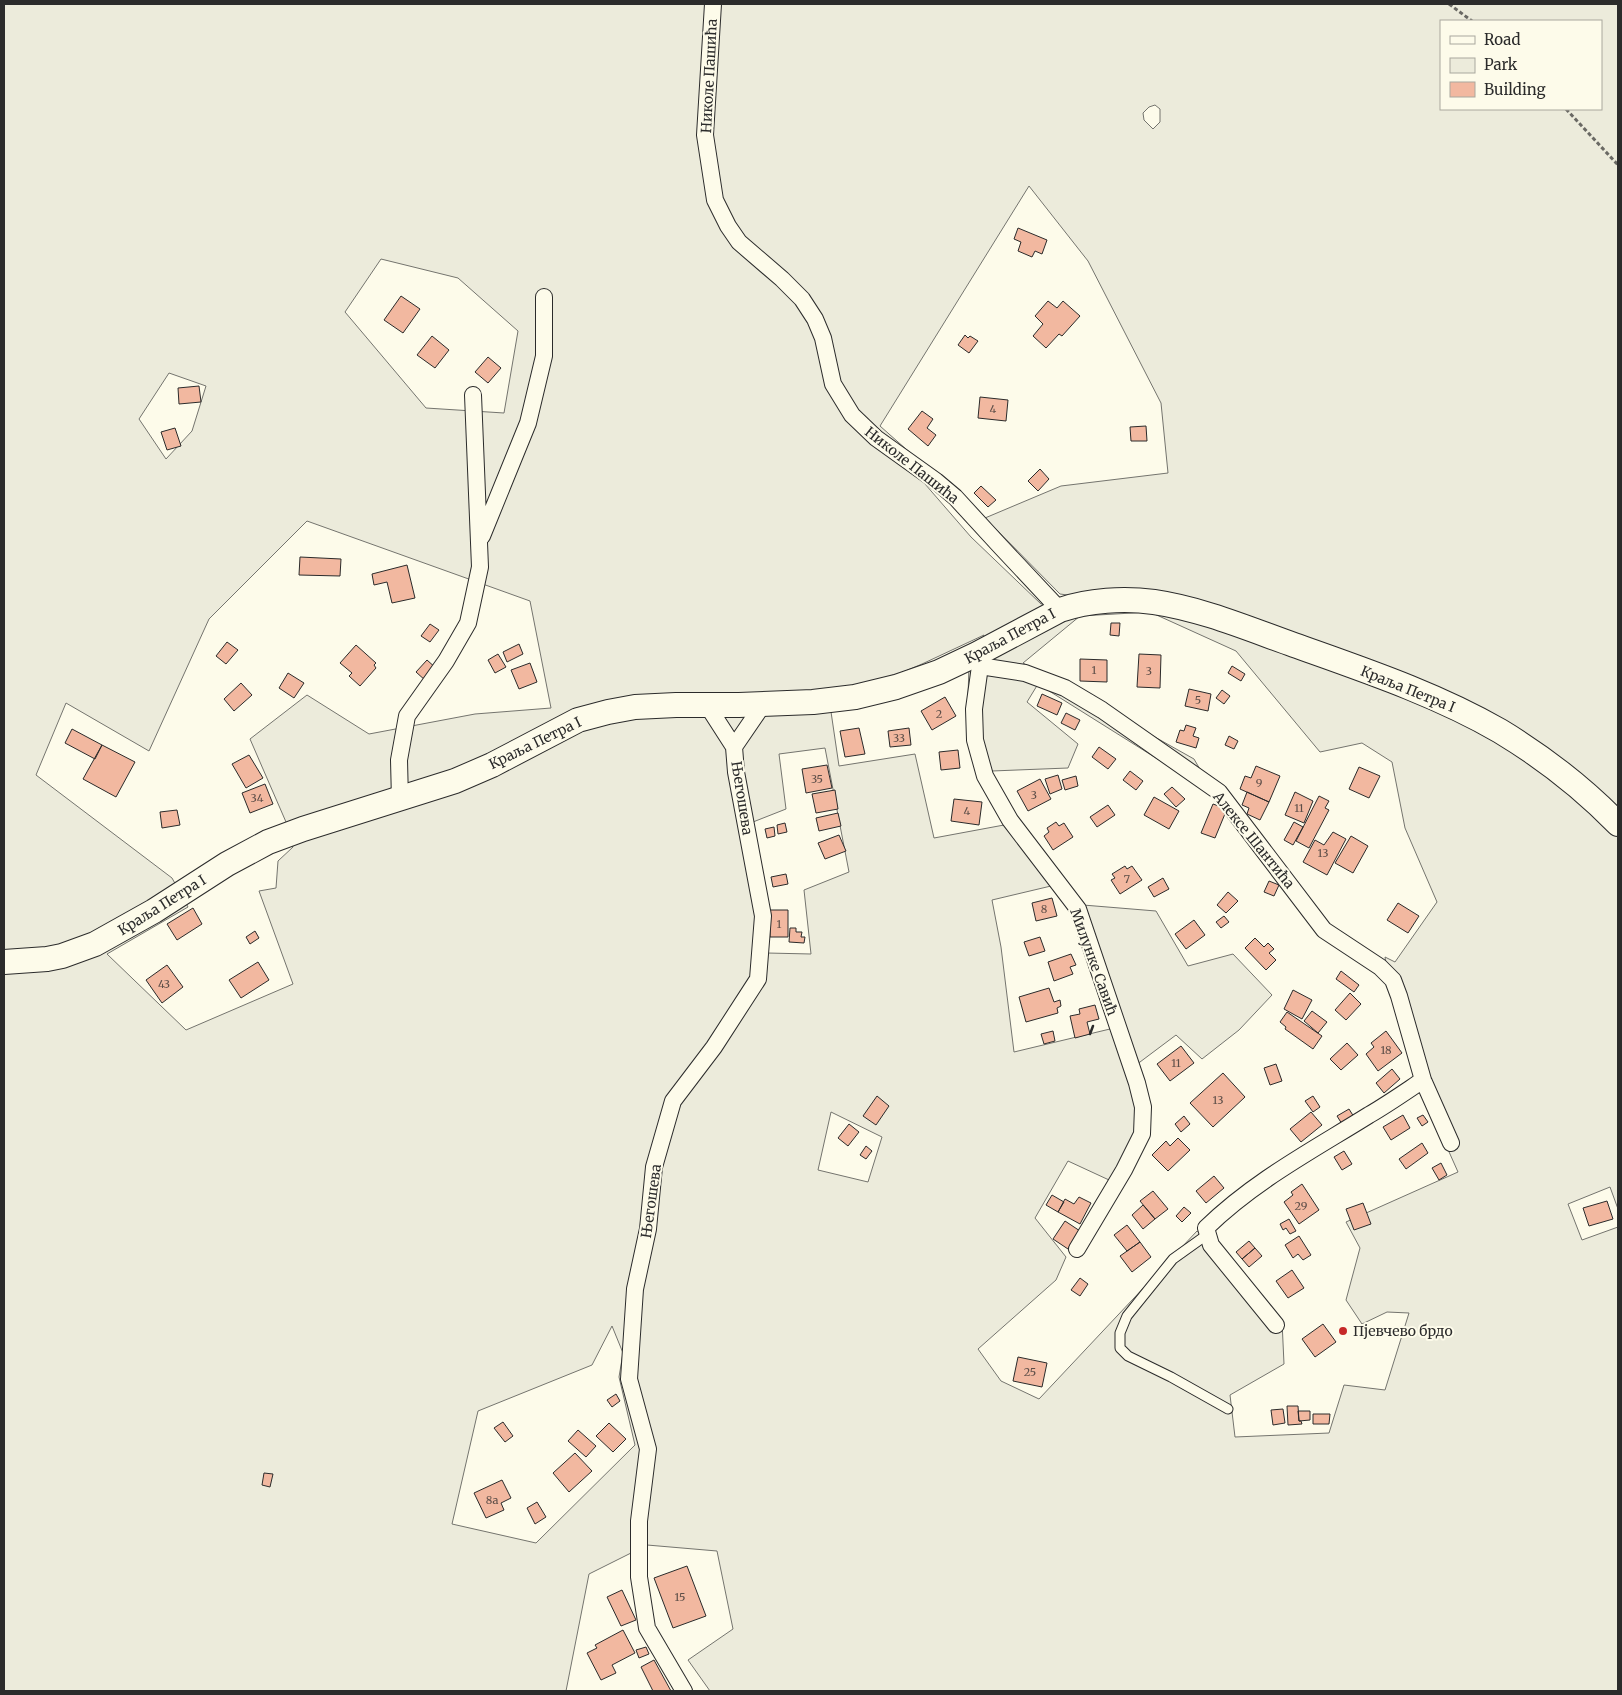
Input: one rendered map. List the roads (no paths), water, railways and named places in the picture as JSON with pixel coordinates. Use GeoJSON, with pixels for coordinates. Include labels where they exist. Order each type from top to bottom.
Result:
{"type":"FeatureCollection","features":[{"type":"Feature","properties":{"kind":"street","name":"Николе Пашића"},"geometry":{"type":"LineString","coordinates":[[714,4],[704,135],[715,200],[728,226],[739,242],[802,299],[815,319],[823,338],[833,384],[852,415],[876,438],[955,497],[1060,610]]}},
{"type":"Feature","properties":{"kind":"street"},"geometry":{"type":"LineString","coordinates":[[479,542],[528,423],[544,356],[544,297]]}},
{"type":"Feature","properties":{"kind":"street"},"geometry":{"type":"LineString","coordinates":[[400,800],[399,760],[407,716],[446,661],[468,623],[480,567],[474,395]]}},
{"type":"Feature","properties":{"kind":"street","name":"Краља Петра I"},"geometry":{"type":"LineString","coordinates":[[4,962],[47,959],[95,944],[154,911],[227,864],[268,842],[331,819],[400,800],[455,781],[492,765],[578,720],[635,707],[676,704],[764,704],[855,697],[896,687],[978,660],[1060,610],[1070,606],[1109,601],[1138,601],[1173,605],[1193,610],[1379,676],[1450,706],[1522,745],[1574,782],[1618,824]]}},
{"type":"Feature","properties":{"kind":"street","name":"Алексе Шантића"},"geometry":{"type":"LineString","coordinates":[[978,660],[1025,673],[1065,688],[1140,736],[1219,792],[1324,930],[1380,967],[1393,980],[1423,1080],[1451,1143]]}},
{"type":"Feature","properties":{"kind":"street","name":"Милунке Савић"},"geometry":{"type":"LineString","coordinates":[[978,660],[974,709],[975,740],[985,776],[1010,820],[1078,909],[1137,1083],[1143,1107],[1142,1134],[1124,1170],[1077,1249]]}},
{"type":"Feature","properties":{"kind":"street"},"geometry":{"type":"LineString","coordinates":[[734,747],[764,704]]}},
{"type":"Feature","properties":{"kind":"street","name":"Његошева"},"geometry":{"type":"LineString","coordinates":[[684,1691],[647,1628],[639,1577],[639,1530],[648,1449],[629,1379],[635,1289],[648,1229],[654,1167],[673,1101],[714,1047],[758,979],[764,916],[738,781],[734,747],[707,705]]}},
{"type":"Feature","properties":{"kind":"street"},"geometry":{"type":"LineString","coordinates":[[1276,1325],[1211,1245],[1206,1228],[1222,1213],[1284,1166],[1370,1115],[1423,1080]]}},
{"type":"Feature","properties":{"kind":"lane"},"geometry":{"type":"LineString","coordinates":[[1208,1234],[1173,1260],[1127,1316],[1120,1333],[1120,1348],[1128,1356],[1228,1410]]}},
{"type":"Feature","properties":{"kind":"place","name":"Пјевчево брдо"},"geometry":{"type":"Point","coordinates":[1343,1331]}}]}
